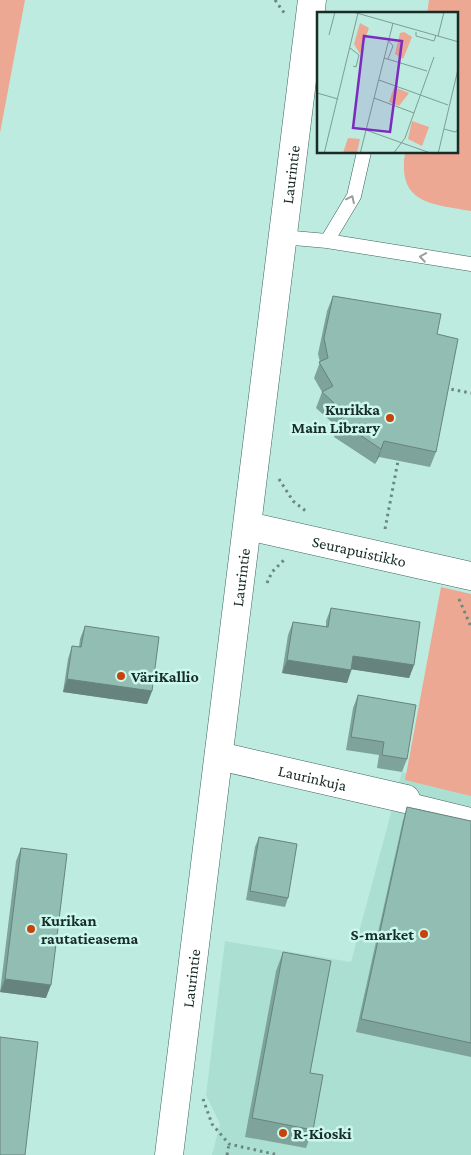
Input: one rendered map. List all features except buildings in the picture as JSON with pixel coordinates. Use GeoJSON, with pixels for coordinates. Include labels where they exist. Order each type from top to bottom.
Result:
{"type":"FeatureCollection","features":[{"type":"Feature","properties":{"kind":"street","name":"Laurintie"},"geometry":{"type":"LineString","coordinates":[[169,1155],[190,1098],[219,756],[248,526],[307,18]]}},
{"type":"Feature","properties":{"kind":"street","name":"Seurapuistikko"},"geometry":{"type":"LineString","coordinates":[[248,526],[306,525],[465,587]]}},
{"type":"Feature","properties":{"kind":"street","name":"Laurinkuja"},"geometry":{"type":"LineString","coordinates":[[219,756],[406,799]]}},
{"type":"Feature","properties":{"kind":"lane"},"geometry":{"type":"LineString","coordinates":[[327,242],[354,196],[364,154]]}},
{"type":"Feature","properties":{"kind":"lane"},"geometry":{"type":"LineString","coordinates":[[282,237],[471,264]]}},
{"type":"Feature","properties":{"kind":"lane"},"geometry":{"type":"LineString","coordinates":[[406,799],[471,815]]}},
{"type":"Feature","properties":{"kind":"path"},"geometry":{"type":"LineString","coordinates":[[275,0],[307,18]]}},
{"type":"Feature","properties":{"kind":"path"},"geometry":{"type":"LineString","coordinates":[[445,388],[471,393]]}},
{"type":"Feature","properties":{"kind":"path"},"geometry":{"type":"LineString","coordinates":[[384,529],[398,461]]}},
{"type":"Feature","properties":{"kind":"path"},"geometry":{"type":"LineString","coordinates":[[266,585],[272,572],[286,558],[301,554],[306,525]]}},
{"type":"Feature","properties":{"kind":"path"},"geometry":{"type":"LineString","coordinates":[[465,587],[471,627]]}},
{"type":"Feature","properties":{"kind":"path"},"geometry":{"type":"LineString","coordinates":[[204,1089],[190,1098],[229,1144],[278,1155]]}},
{"type":"Feature","properties":{"kind":"path"},"geometry":{"type":"LineString","coordinates":[[226,1155],[229,1144]]}},
{"type":"Feature","properties":{"kind":"shaded area"},"geometry":{"type":"Polygon","coordinates":[[[0,0],[25,0],[0,133],[0,0]]]}},
{"type":"Feature","properties":{"kind":"shaded area"},"geometry":{"type":"Polygon","coordinates":[[[429,0],[471,0],[471,211],[431,203],[412,192],[406,183],[404,170],[405,154],[458,154],[458,12],[427,12],[429,0]]]}},
{"type":"Feature","properties":{"kind":"shaded area"},"geometry":{"type":"Polygon","coordinates":[[[441,587],[471,594],[471,796],[405,780],[441,587]]]}},
{"type":"Feature","properties":{"kind":"shaded area"},"geometry":{"type":"Polygon","coordinates":[[[402,772],[471,788],[471,1155],[212,1155],[220,1124],[206,1095],[225,941],[351,962],[402,772]]]}},
{"type":"Feature","properties":{"kind":"place","name":"Kurikka Main Library"},"geometry":{"type":"Point","coordinates":[390,418]}},
{"type":"Feature","properties":{"kind":"place","name":"VäriKallio"},"geometry":{"type":"Point","coordinates":[121,676]}},
{"type":"Feature","properties":{"kind":"place","name":"Kurikan rautatieasema"},"geometry":{"type":"Point","coordinates":[31,929]}},
{"type":"Feature","properties":{"kind":"place","name":"S-market"},"geometry":{"type":"Point","coordinates":[424,934]}},
{"type":"Feature","properties":{"kind":"place","name":"R-Kioski"},"geometry":{"type":"Point","coordinates":[283,1133]}}]}
